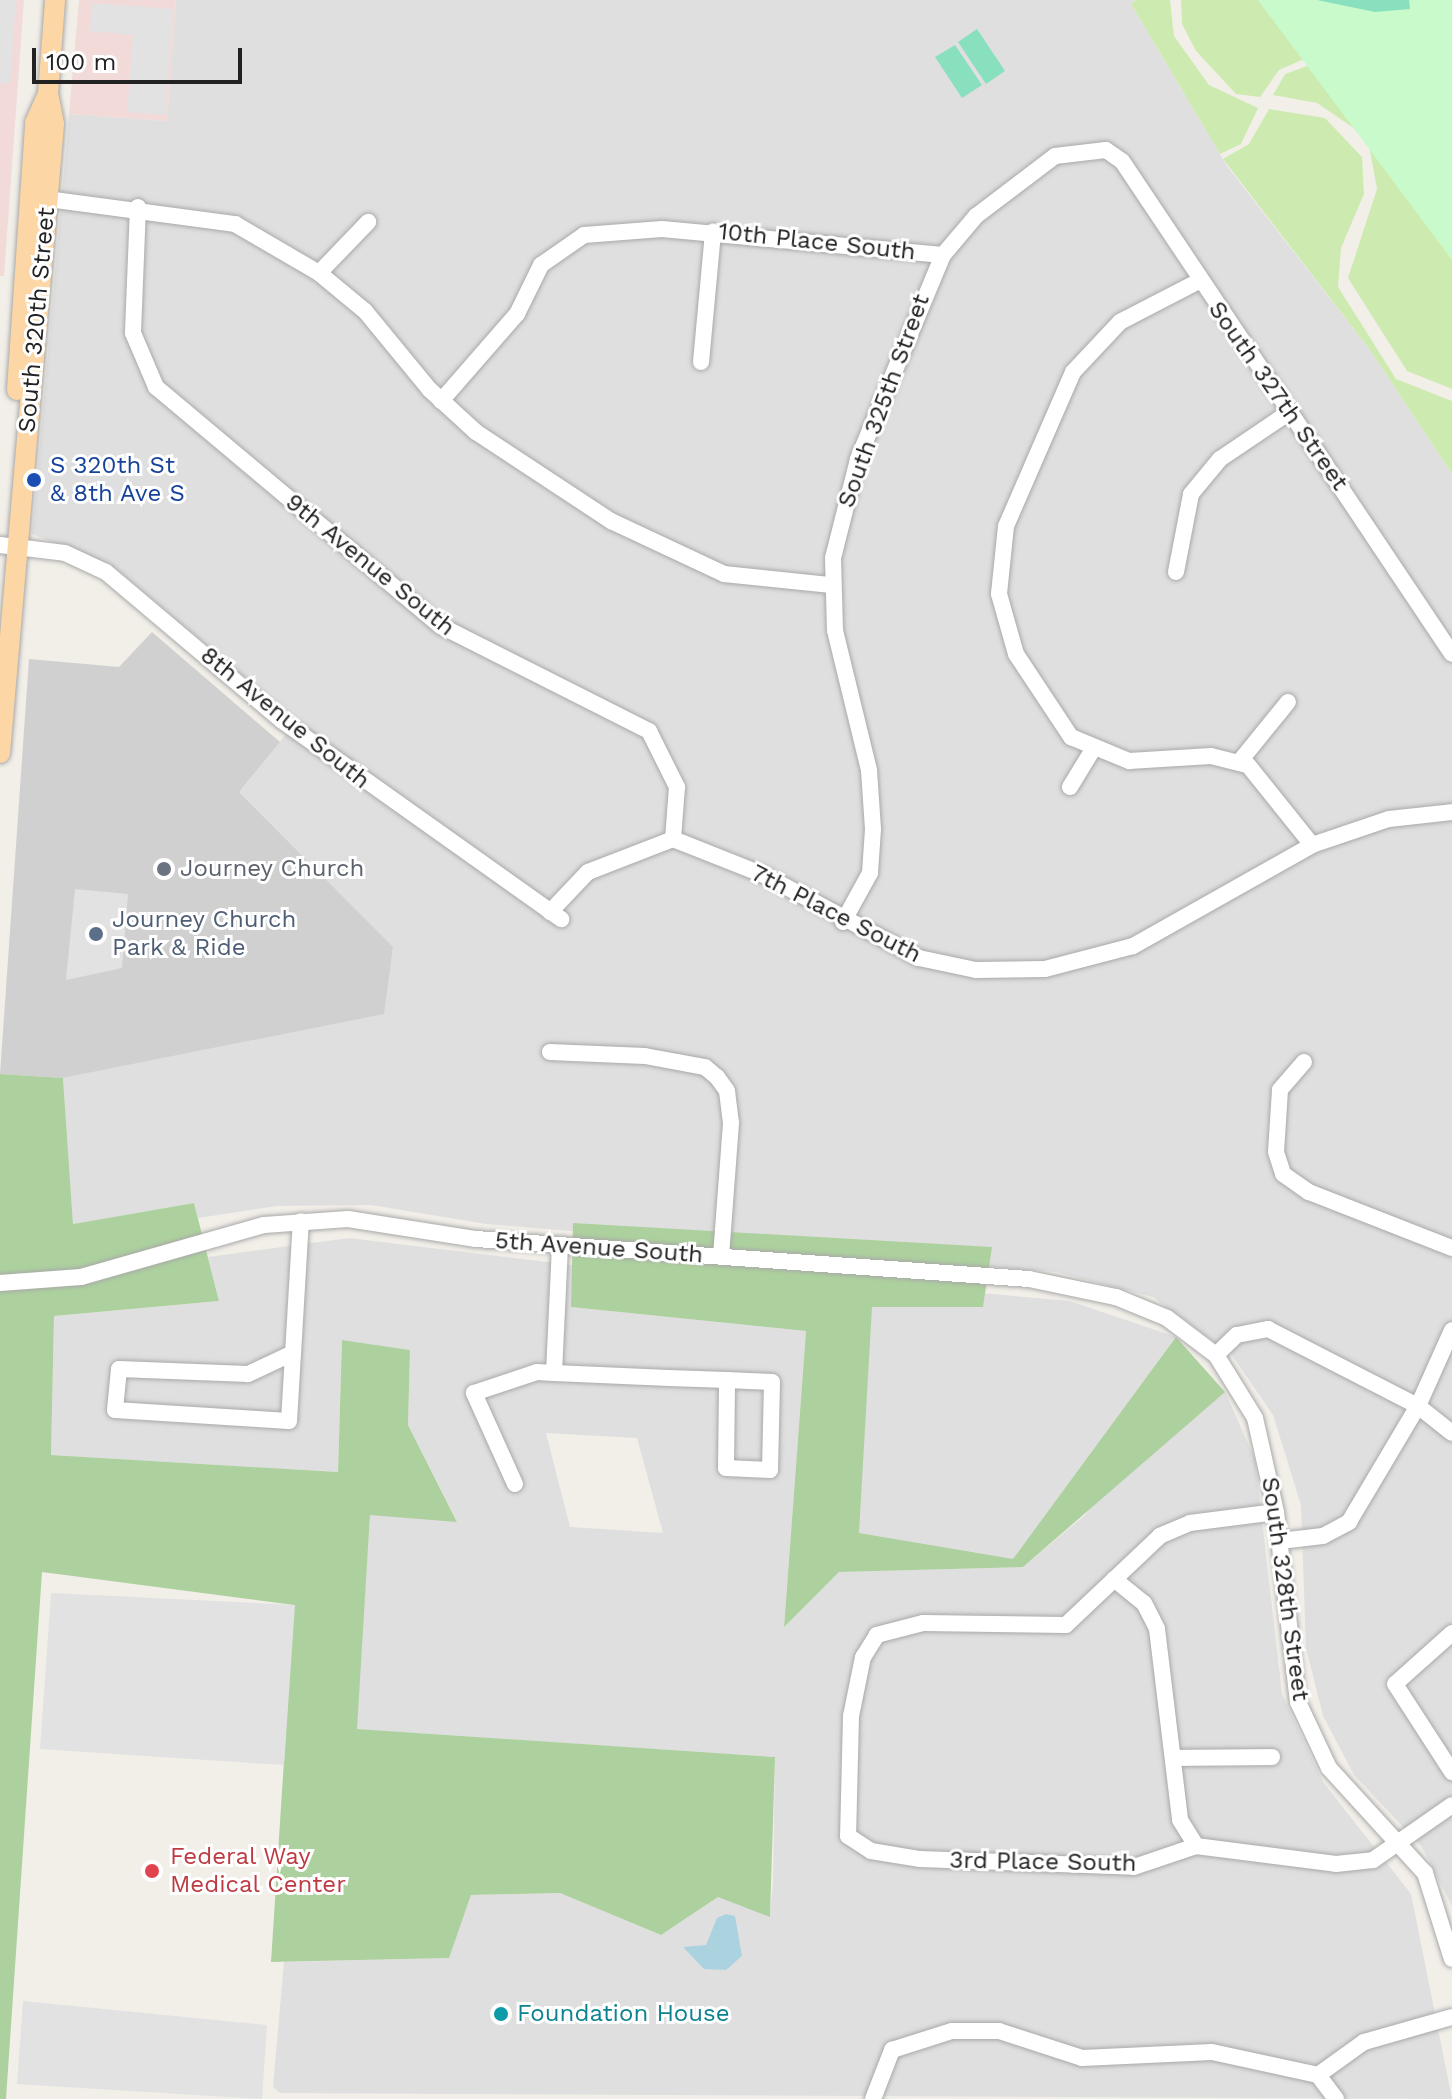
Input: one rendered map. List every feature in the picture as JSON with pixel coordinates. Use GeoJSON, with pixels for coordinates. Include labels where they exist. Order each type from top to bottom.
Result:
{"type":"FeatureCollection","features":[{"type":"Feature","properties":{"kind":"main road","name":"South 320th Street"},"geometry":{"type":"LineString","coordinates":[[0,753],[7,545],[35,123],[46,98],[55,0]]}},
{"type":"Feature","properties":{"kind":"main road","name":"South 320th Street"},"geometry":{"type":"LineString","coordinates":[[7,545],[32,379],[54,124],[46,98]]}},
{"type":"Feature","properties":{"kind":"main road"},"geometry":{"type":"LineString","coordinates":[[27,254],[34,266],[32,379]]}},
{"type":"Feature","properties":{"kind":"street","name":"10th Place South"},"geometry":{"type":"LineString","coordinates":[[441,401],[517,314],[541,265],[562,245],[595,231],[713,232],[943,255],[976,216],[1055,156],[1096,148]]}},
{"type":"Feature","properties":{"kind":"street","name":"South 327th Street"},"geometry":{"type":"LineString","coordinates":[[1096,148],[1122,161],[1199,281],[1452,654]]}},
{"type":"Feature","properties":{"kind":"street"},"geometry":{"type":"LineString","coordinates":[[47,199],[138,207],[235,224],[319,273],[381,327],[441,401],[518,464],[679,556],[747,579],[831,585]]}},
{"type":"Feature","properties":{"kind":"street","name":"9th Avenue South"},"geometry":{"type":"LineString","coordinates":[[138,207],[133,333],[144,367],[174,406],[441,626],[649,731],[677,787],[673,839]]}},
{"type":"Feature","properties":{"kind":"street"},"geometry":{"type":"LineString","coordinates":[[319,273],[368,222]]}},
{"type":"Feature","properties":{"kind":"street"},"geometry":{"type":"LineString","coordinates":[[701,362],[713,232]]}},
{"type":"Feature","properties":{"kind":"street","name":"South 325th Street"},"geometry":{"type":"LineString","coordinates":[[843,922],[870,873],[873,829],[869,770],[842,667],[831,585],[845,494],[943,255]]}},
{"type":"Feature","properties":{"kind":"street"},"geometry":{"type":"LineString","coordinates":[[1199,281],[1107,333],[1060,394],[1006,526],[999,594],[1033,687],[1062,726],[1092,751],[1129,761],[1194,755],[1240,761],[1263,778],[1312,845]]}},
{"type":"Feature","properties":{"kind":"street"},"geometry":{"type":"LineString","coordinates":[[1176,572],[1191,494],[1220,459],[1288,413]]}},
{"type":"Feature","properties":{"kind":"street","name":"8th Avenue South"},"geometry":{"type":"LineString","coordinates":[[7,545],[65,553],[106,572],[281,720],[556,916],[588,872],[673,839]]}},
{"type":"Feature","properties":{"kind":"street"},"geometry":{"type":"LineString","coordinates":[[1240,761],[1288,702]]}},
{"type":"Feature","properties":{"kind":"street"},"geometry":{"type":"LineString","coordinates":[[1070,787],[1092,751]]}},
{"type":"Feature","properties":{"kind":"street","name":"7th Place South"},"geometry":{"type":"LineString","coordinates":[[673,839],[764,875],[843,922],[945,966],[1045,969],[1133,946],[1312,845],[1403,815],[1452,812]]}},
{"type":"Feature","properties":{"kind":"street"},"geometry":{"type":"LineString","coordinates":[[550,1052],[645,1056],[705,1067],[717,1077],[727,1091],[731,1123],[721,1256]]}},
{"type":"Feature","properties":{"kind":"street"},"geometry":{"type":"LineString","coordinates":[[1304,1062],[1280,1090],[1276,1152],[1283,1174],[1309,1192],[1452,1248]]}},
{"type":"Feature","properties":{"kind":"street"},"geometry":{"type":"LineString","coordinates":[[293,1353],[248,1374],[119,1369],[115,1410],[289,1421],[301,1221]]}},
{"type":"Feature","properties":{"kind":"street","name":"5th Avenue South"},"geometry":{"type":"LineString","coordinates":[[0,1283],[81,1277],[301,1221],[391,1223],[560,1245],[1078,1287],[1143,1306],[1196,1336]]}},
{"type":"Feature","properties":{"kind":"street"},"geometry":{"type":"LineString","coordinates":[[554,1373],[560,1245]]}},
{"type":"Feature","properties":{"kind":"street"},"geometry":{"type":"LineString","coordinates":[[1216,1355],[1237,1335],[1268,1329],[1418,1406],[1452,1433]]}},
{"type":"Feature","properties":{"kind":"street"},"geometry":{"type":"LineString","coordinates":[[1280,1541],[1323,1536],[1349,1522],[1418,1406],[1452,1330]]}},
{"type":"Feature","properties":{"kind":"street","name":"South 328th Street"},"geometry":{"type":"LineString","coordinates":[[1196,1336],[1216,1355],[1265,1440],[1280,1541],[1292,1675],[1308,1729],[1329,1768],[1430,1883],[1452,1959]]}},
{"type":"Feature","properties":{"kind":"street"},"geometry":{"type":"LineString","coordinates":[[515,1484],[474,1393],[554,1373],[727,1380],[772,1382],[770,1470],[726,1468],[727,1380]]}},
{"type":"Feature","properties":{"kind":"street"},"geometry":{"type":"LineString","coordinates":[[1276,1512],[1174,1529],[1114,1579],[1144,1603],[1157,1629],[1180,1820],[1196,1846],[1223,1855],[1336,1864],[1373,1860],[1399,1845],[1452,1805]]}},
{"type":"Feature","properties":{"kind":"street","name":"3rd Place South"},"geometry":{"type":"LineString","coordinates":[[1114,1579],[1062,1626],[947,1622],[888,1629],[865,1651],[851,1716],[844,1821],[853,1843],[901,1857],[1115,1867],[1164,1861],[1196,1846]]}},
{"type":"Feature","properties":{"kind":"street"},"geometry":{"type":"LineString","coordinates":[[1452,1633],[1395,1684],[1452,1772]]}},
{"type":"Feature","properties":{"kind":"street"},"geometry":{"type":"LineString","coordinates":[[1174,1758],[1272,1757]]}},
{"type":"Feature","properties":{"kind":"street"},"geometry":{"type":"LineString","coordinates":[[1318,2075],[1364,2042],[1452,2017]]}},
{"type":"Feature","properties":{"kind":"street"},"geometry":{"type":"LineString","coordinates":[[873,2099],[886,2059],[903,2044],[975,2028],[1082,2058],[1196,2051],[1318,2075],[1336,2099]]}},
{"type":"Feature","properties":{"kind":"shaded area"},"geometry":{"type":"Polygon","coordinates":[[[0,0],[24,0],[4,276],[0,276],[0,0]]]}},
{"type":"Feature","properties":{"kind":"shaded area"},"geometry":{"type":"Polygon","coordinates":[[[0,0],[16,0],[10,84],[0,83],[0,0]]]}},
{"type":"Feature","properties":{"kind":"shaded area"},"geometry":{"type":"Polygon","coordinates":[[[79,0],[176,0],[167,121],[69,114],[79,0]]]}},
{"type":"Feature","properties":{"kind":"shaded area"},"geometry":{"type":"Polygon","coordinates":[[[176,0],[1136,0],[1131,4],[1227,166],[1370,350],[1452,474],[1452,1906],[1422,1847],[1354,1775],[1323,1716],[1306,1648],[1301,1505],[1273,1415],[1231,1354],[1153,1297],[1056,1272],[486,1224],[371,1205],[277,1206],[198,1218],[194,1203],[73,1224],[63,1078],[383,1014],[393,947],[239,792],[297,721],[115,568],[32,534],[69,114],[167,121],[176,0]]]}},
{"type":"Feature","properties":{"kind":"shaded area"},"geometry":{"type":"Polygon","coordinates":[[[92,3],[173,9],[165,115],[127,112],[133,35],[90,31],[92,3]]]}},
{"type":"Feature","properties":{"kind":"shaded area","name":"Journey Church"},"geometry":{"type":"Polygon","coordinates":[[[152,632],[280,742],[239,792],[393,947],[384,1014],[63,1078],[0,1074],[29,659],[119,667],[152,632]]]}},
{"type":"Feature","properties":{"kind":"shaded area","name":"Journey Church Park & Ride"},"geometry":{"type":"Polygon","coordinates":[[[75,889],[128,894],[122,968],[66,980],[75,889]]]}},
{"type":"Feature","properties":{"kind":"shaded area"},"geometry":{"type":"Polygon","coordinates":[[[349,1238],[572,1265],[572,1307],[806,1331],[784,1626],[839,1572],[1023,1567],[1085,1515],[1127,1457],[1225,1392],[1255,1459],[1282,1694],[1323,1782],[1411,1894],[1452,2099],[280,2093],[273,2087],[284,1962],[448,1958],[471,1895],[560,1893],[661,1935],[718,1897],[770,1916],[775,1757],[356,1729],[370,1514],[457,1521],[408,1425],[410,1350],[342,1340],[338,1472],[51,1455],[54,1316],[219,1301],[208,1257],[349,1238]],[[546,1433],[570,1527],[663,1533],[637,1438],[546,1433]]]}},
{"type":"Feature","properties":{"kind":"shaded area"},"geometry":{"type":"Polygon","coordinates":[[[857,1282],[1070,1301],[1176,1337],[1015,1563],[846,1546],[857,1282]]]}},
{"type":"Feature","properties":{"kind":"shaded area"},"geometry":{"type":"Polygon","coordinates":[[[51,1593],[295,1605],[284,1765],[40,1749],[51,1593]]]}},
{"type":"Feature","properties":{"kind":"shaded area"},"geometry":{"type":"Polygon","coordinates":[[[23,2001],[267,2025],[262,2099],[17,2084],[23,2001]]]}},
{"type":"Feature","properties":{"kind":"green space"},"geometry":{"type":"Polygon","coordinates":[[[1136,0],[1170,0],[1174,36],[1209,85],[1258,108],[1241,144],[1220,154],[1131,4],[1136,0]]]}},
{"type":"Feature","properties":{"kind":"green space"},"geometry":{"type":"Polygon","coordinates":[[[1181,0],[1300,0],[1327,49],[1279,70],[1260,97],[1236,94],[1196,51],[1182,24],[1181,0]]]}},
{"type":"Feature","properties":{"kind":"green space"},"geometry":{"type":"Polygon","coordinates":[[[1258,0],[1452,0],[1452,260],[1258,0]]]}},
{"type":"Feature","properties":{"kind":"green space"},"geometry":{"type":"Polygon","coordinates":[[[1317,0],[1409,0],[1410,9],[1375,12],[1317,0]]]}},
{"type":"Feature","properties":{"kind":"green space"},"geometry":{"type":"Polygon","coordinates":[[[977,29],[1005,71],[986,84],[958,42],[977,29]]]}},
{"type":"Feature","properties":{"kind":"green space"},"geometry":{"type":"Polygon","coordinates":[[[955,45],[982,85],[962,98],[935,57],[955,45]]]}},
{"type":"Feature","properties":{"kind":"green space"},"geometry":{"type":"Polygon","coordinates":[[[1335,56],[1358,131],[1317,103],[1273,95],[1285,74],[1335,56]]]}},
{"type":"Feature","properties":{"kind":"green space"},"geometry":{"type":"Polygon","coordinates":[[[1269,109],[1325,118],[1362,157],[1364,194],[1341,248],[1338,287],[1396,379],[1452,401],[1452,474],[1370,350],[1223,159],[1249,144],[1269,109]]]}},
{"type":"Feature","properties":{"kind":"green space"},"geometry":{"type":"Polygon","coordinates":[[[1369,145],[1452,205],[1452,389],[1407,371],[1348,278],[1377,189],[1369,145]]]}},
{"type":"Feature","properties":{"kind":"green space"},"geometry":{"type":"Polygon","coordinates":[[[0,1074],[63,1078],[73,1224],[194,1203],[219,1301],[54,1316],[51,1455],[338,1472],[342,1340],[410,1350],[408,1425],[457,1522],[370,1515],[357,1729],[775,1757],[770,1917],[718,1897],[661,1935],[560,1893],[471,1895],[449,1958],[271,1962],[294,1605],[42,1572],[6,2099],[0,2099],[0,1074]]]}},
{"type":"Feature","properties":{"kind":"green space"},"geometry":{"type":"Polygon","coordinates":[[[573,1223],[992,1247],[983,1307],[872,1307],[859,1533],[1013,1559],[1176,1337],[1225,1392],[1023,1567],[839,1572],[784,1627],[806,1331],[571,1307],[573,1223]]]}},
{"type":"Feature","properties":{"kind":"water"},"geometry":{"type":"Polygon","coordinates":[[[726,1914],[735,1916],[742,1956],[726,1970],[704,1969],[683,1947],[706,1945],[717,1918],[726,1914]]]}},
{"type":"Feature","properties":{"kind":"place","name":"S 320th St & 8th Ave S"},"geometry":{"type":"Point","coordinates":[34,480]}},
{"type":"Feature","properties":{"kind":"place","name":"Journey Church"},"geometry":{"type":"Point","coordinates":[164,869]}},
{"type":"Feature","properties":{"kind":"place","name":"Journey Church Park & Ride"},"geometry":{"type":"Point","coordinates":[96,934]}},
{"type":"Feature","properties":{"kind":"place","name":"Federal Way Medical Center"},"geometry":{"type":"Point","coordinates":[152,1871]}},
{"type":"Feature","properties":{"kind":"place","name":"Foundation House"},"geometry":{"type":"Point","coordinates":[501,2014]}}]}
